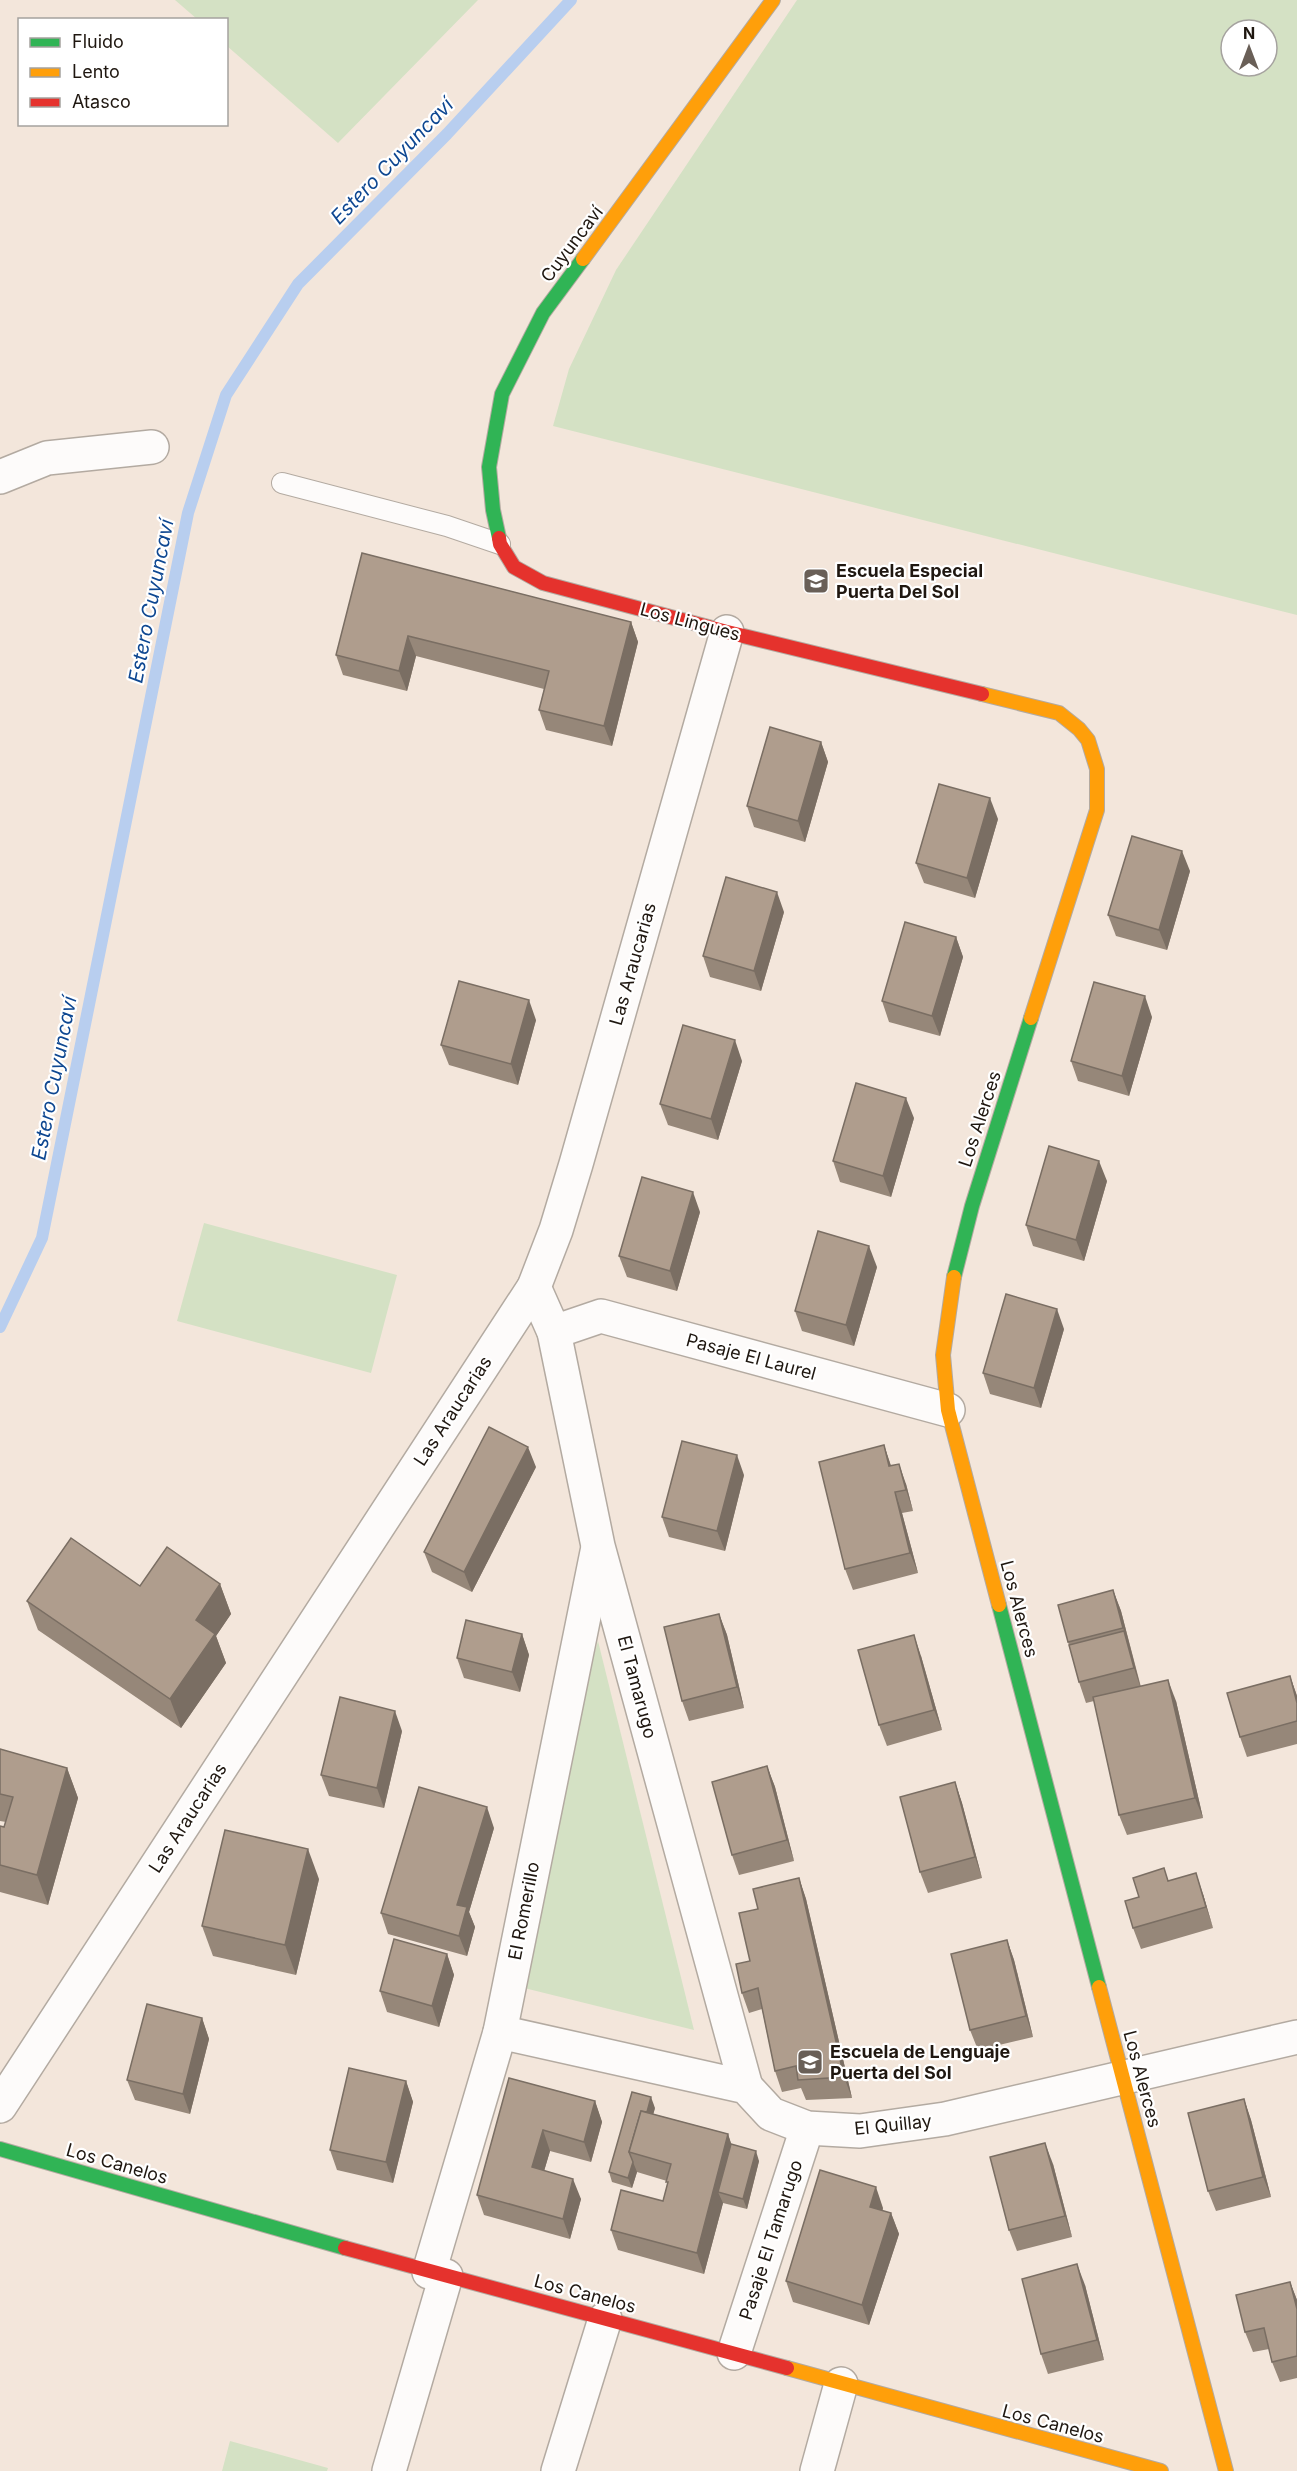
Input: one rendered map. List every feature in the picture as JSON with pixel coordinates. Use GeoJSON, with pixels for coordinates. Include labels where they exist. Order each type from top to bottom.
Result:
{"type":"FeatureCollection","features":[{"type":"Feature","properties":{"kind":"street","name":"Cuyuncaví"},"geometry":{"type":"LineString","coordinates":[[500,544],[493,510],[489,467],[502,394],[543,313],[773,0]]}},
{"type":"Feature","properties":{"kind":"street"},"geometry":{"type":"LineString","coordinates":[[0,477],[47,458],[152,447]]}},
{"type":"Feature","properties":{"kind":"street","name":"Los Lingues"},"geometry":{"type":"LineString","coordinates":[[500,544],[514,567],[543,583],[727,632],[1059,713],[1083,733],[1095,758]]}},
{"type":"Feature","properties":{"kind":"street","name":"Las Araucarias"},"geometry":{"type":"LineString","coordinates":[[0,2106],[534,1287],[556,1230],[576,1164],[727,632]]}},
{"type":"Feature","properties":{"kind":"street","name":"Los Alerces"},"geometry":{"type":"LineString","coordinates":[[1095,758],[1099,782],[1097,810],[972,1206],[958,1256],[948,1309],[943,1354],[948,1410],[1226,2471]]}},
{"type":"Feature","properties":{"kind":"street","name":"El Tamarugo"},"geometry":{"type":"LineString","coordinates":[[534,1287],[554,1332],[598,1546],[746,2087]]}},
{"type":"Feature","properties":{"kind":"street","name":"Pasaje El Laurel"},"geometry":{"type":"LineString","coordinates":[[554,1332],[601,1316],[948,1410]]}},
{"type":"Feature","properties":{"kind":"street","name":"El Romerillo"},"geometry":{"type":"LineString","coordinates":[[389,2471],[500,2032],[598,1546]]}},
{"type":"Feature","properties":{"kind":"street"},"geometry":{"type":"LineString","coordinates":[[500,2032],[746,2087]]}},
{"type":"Feature","properties":{"kind":"street","name":"El Quillay"},"geometry":{"type":"LineString","coordinates":[[746,2087],[771,2114],[807,2128],[860,2131],[945,2119],[1297,2037]]}},
{"type":"Feature","properties":{"kind":"street","name":"Pasaje El Tamarugo"},"geometry":{"type":"LineString","coordinates":[[734,2353],[807,2128]]}},
{"type":"Feature","properties":{"kind":"street","name":"Los Canelos"},"geometry":{"type":"LineString","coordinates":[[0,2150],[437,2274],[734,2353],[1092,2462],[1161,2471]]}},
{"type":"Feature","properties":{"kind":"street"},"geometry":{"type":"LineString","coordinates":[[558,2471],[605,2319]]}},
{"type":"Feature","properties":{"kind":"street"},"geometry":{"type":"LineString","coordinates":[[817,2471],[841,2384]]}},
{"type":"Feature","properties":{"kind":"lane"},"geometry":{"type":"LineString","coordinates":[[282,483],[447,526],[500,544]]}},
{"type":"Feature","properties":{"kind":"green space"},"geometry":{"type":"Polygon","coordinates":[[[175,0],[478,0],[338,143],[228,47],[228,18],[196,18],[175,0]]]}},
{"type":"Feature","properties":{"kind":"green space"},"geometry":{"type":"Polygon","coordinates":[[[797,0],[1297,0],[1297,615],[553,426],[569,369],[616,270],[797,0]]]}},
{"type":"Feature","properties":{"kind":"green space"},"geometry":{"type":"Polygon","coordinates":[[[204,1223],[397,1275],[371,1373],[177,1321],[204,1223]]]}},
{"type":"Feature","properties":{"kind":"green space"},"geometry":{"type":"Polygon","coordinates":[[[598,1641],[694,2030],[500,1982],[598,1641]]]}},
{"type":"Feature","properties":{"kind":"green space"},"geometry":{"type":"Polygon","coordinates":[[[230,2441],[328,2468],[327,2471],[222,2471],[230,2441]]]}},
{"type":"Feature","properties":{"kind":"building"},"geometry":{"type":"Polygon","coordinates":[[[362,553],[631,622],[604,726],[539,710],[549,671],[408,636],[399,671],[336,655],[362,553]]]}},
{"type":"Feature","properties":{"kind":"building"},"geometry":{"type":"Polygon","coordinates":[[[770,727],[821,742],[798,821],[747,806],[770,727]]]}},
{"type":"Feature","properties":{"kind":"building"},"geometry":{"type":"Polygon","coordinates":[[[939,784],[990,798],[967,878],[916,863],[939,784]]]}},
{"type":"Feature","properties":{"kind":"building"},"geometry":{"type":"Polygon","coordinates":[[[1132,836],[1182,851],[1159,930],[1108,915],[1132,836]]]}},
{"type":"Feature","properties":{"kind":"building"},"geometry":{"type":"Polygon","coordinates":[[[726,877],[777,892],[754,971],[703,956],[726,877]]]}},
{"type":"Feature","properties":{"kind":"building"},"geometry":{"type":"Polygon","coordinates":[[[905,922],[956,937],[932,1016],[882,1001],[905,922]]]}},
{"type":"Feature","properties":{"kind":"building"},"geometry":{"type":"Polygon","coordinates":[[[459,981],[529,1000],[511,1064],[441,1045],[459,981]]]}},
{"type":"Feature","properties":{"kind":"building"},"geometry":{"type":"Polygon","coordinates":[[[1094,982],[1145,996],[1122,1076],[1071,1061],[1094,982]]]}},
{"type":"Feature","properties":{"kind":"building"},"geometry":{"type":"Polygon","coordinates":[[[683,1025],[735,1040],[711,1119],[660,1104],[683,1025]]]}},
{"type":"Feature","properties":{"kind":"building"},"geometry":{"type":"Polygon","coordinates":[[[856,1083],[906,1098],[883,1176],[833,1161],[856,1083]]]}},
{"type":"Feature","properties":{"kind":"building"},"geometry":{"type":"Polygon","coordinates":[[[1049,1146],[1099,1161],[1076,1240],[1026,1225],[1049,1146]]]}},
{"type":"Feature","properties":{"kind":"building"},"geometry":{"type":"Polygon","coordinates":[[[642,1177],[693,1192],[670,1271],[619,1256],[642,1177]]]}},
{"type":"Feature","properties":{"kind":"building"},"geometry":{"type":"Polygon","coordinates":[[[818,1231],[869,1246],[846,1325],[795,1311],[818,1231]]]}},
{"type":"Feature","properties":{"kind":"building"},"geometry":{"type":"Polygon","coordinates":[[[1006,1294],[1057,1309],[1034,1388],[983,1373],[1006,1294]]]}},
{"type":"Feature","properties":{"kind":"building"},"geometry":{"type":"Polygon","coordinates":[[[489,1427],[528,1447],[464,1572],[424,1552],[489,1427]]]}},
{"type":"Feature","properties":{"kind":"building"},"geometry":{"type":"Polygon","coordinates":[[[682,1441],[737,1455],[717,1531],[662,1517],[682,1441]]]}},
{"type":"Feature","properties":{"kind":"building"},"geometry":{"type":"Polygon","coordinates":[[[884,1445],[889,1466],[899,1464],[906,1490],[895,1492],[910,1553],[845,1569],[819,1462],[884,1445]]]}},
{"type":"Feature","properties":{"kind":"building"},"geometry":{"type":"Polygon","coordinates":[[[71,1538],[140,1586],[167,1547],[220,1584],[196,1620],[215,1634],[170,1699],[27,1601],[71,1538]]]}},
{"type":"Feature","properties":{"kind":"building"},"geometry":{"type":"Polygon","coordinates":[[[1113,1590],[1123,1628],[1068,1642],[1058,1605],[1113,1590]]]}},
{"type":"Feature","properties":{"kind":"building"},"geometry":{"type":"Polygon","coordinates":[[[719,1614],[737,1687],[682,1701],[664,1627],[719,1614]]]}},
{"type":"Feature","properties":{"kind":"building"},"geometry":{"type":"Polygon","coordinates":[[[466,1620],[522,1634],[512,1672],[457,1658],[466,1620]]]}},
{"type":"Feature","properties":{"kind":"building"},"geometry":{"type":"Polygon","coordinates":[[[1124,1631],[1134,1668],[1079,1682],[1069,1645],[1124,1631]]]}},
{"type":"Feature","properties":{"kind":"building"},"geometry":{"type":"Polygon","coordinates":[[[914,1635],[934,1710],[879,1725],[858,1650],[914,1635]]]}},
{"type":"Feature","properties":{"kind":"building"},"geometry":{"type":"Polygon","coordinates":[[[1290,1676],[1297,1703],[1297,1721],[1240,1737],[1227,1693],[1290,1676]]]}},
{"type":"Feature","properties":{"kind":"building"},"geometry":{"type":"Polygon","coordinates":[[[1168,1680],[1195,1798],[1119,1815],[1093,1697],[1168,1680]]]}},
{"type":"Feature","properties":{"kind":"building"},"geometry":{"type":"Polygon","coordinates":[[[340,1697],[395,1711],[377,1788],[321,1775],[340,1697]]]}},
{"type":"Feature","properties":{"kind":"building"},"geometry":{"type":"Polygon","coordinates":[[[0,1749],[67,1768],[37,1875],[0,1865],[0,1826],[4,1827],[13,1797],[0,1794],[0,1749]]]}},
{"type":"Feature","properties":{"kind":"building"},"geometry":{"type":"Polygon","coordinates":[[[767,1766],[787,1840],[732,1855],[712,1782],[767,1766]]]}},
{"type":"Feature","properties":{"kind":"building"},"geometry":{"type":"Polygon","coordinates":[[[955,1782],[975,1857],[920,1872],[900,1797],[955,1782]]]}},
{"type":"Feature","properties":{"kind":"building"},"geometry":{"type":"Polygon","coordinates":[[[419,1787],[487,1807],[457,1905],[467,1907],[459,1936],[381,1913],[419,1787]]]}},
{"type":"Feature","properties":{"kind":"building"},"geometry":{"type":"Polygon","coordinates":[[[225,1830],[308,1849],[285,1945],[202,1926],[225,1830]]]}},
{"type":"Feature","properties":{"kind":"building"},"geometry":{"type":"Polygon","coordinates":[[[1164,1868],[1168,1881],[1196,1873],[1206,1907],[1133,1928],[1125,1901],[1139,1897],[1133,1878],[1164,1868]]]}},
{"type":"Feature","properties":{"kind":"building"},"geometry":{"type":"Polygon","coordinates":[[[799,1878],[844,2077],[798,2080],[796,2066],[775,2071],[758,1988],[742,1993],[736,1964],[750,1961],[739,1913],[758,1909],[753,1889],[799,1878]]]}},
{"type":"Feature","properties":{"kind":"building"},"geometry":{"type":"Polygon","coordinates":[[[394,1939],[447,1954],[432,2006],[380,1991],[394,1939]]]}},
{"type":"Feature","properties":{"kind":"building"},"geometry":{"type":"Polygon","coordinates":[[[1007,1940],[1026,2016],[970,2030],[951,1954],[1007,1940]]]}},
{"type":"Feature","properties":{"kind":"building"},"geometry":{"type":"Polygon","coordinates":[[[147,2004],[202,2018],[183,2094],[127,2080],[147,2004]]]}},
{"type":"Feature","properties":{"kind":"building"},"geometry":{"type":"Polygon","coordinates":[[[349,2068],[406,2081],[386,2162],[330,2150],[349,2068]]]}},
{"type":"Feature","properties":{"kind":"building"},"geometry":{"type":"Polygon","coordinates":[[[509,2078],[595,2101],[584,2142],[543,2130],[532,2167],[573,2179],[563,2219],[477,2195],[509,2078]]]}},
{"type":"Feature","properties":{"kind":"building"},"geometry":{"type":"Polygon","coordinates":[[[632,2092],[651,2097],[647,2112],[641,2111],[629,2152],[633,2162],[628,2178],[609,2172],[632,2092]]]}},
{"type":"Feature","properties":{"kind":"building"},"geometry":{"type":"Polygon","coordinates":[[[1244,2099],[1263,2177],[1208,2191],[1188,2113],[1244,2099]]]}},
{"type":"Feature","properties":{"kind":"building"},"geometry":{"type":"Polygon","coordinates":[[[641,2111],[728,2134],[697,2253],[611,2230],[621,2190],[663,2201],[668,2182],[666,2182],[671,2164],[629,2152],[641,2111]]]}},
{"type":"Feature","properties":{"kind":"building"},"geometry":{"type":"Polygon","coordinates":[[[1045,2143],[1065,2216],[1009,2230],[990,2157],[1045,2143]]]}},
{"type":"Feature","properties":{"kind":"building"},"geometry":{"type":"Polygon","coordinates":[[[731,2144],[756,2151],[743,2199],[718,2192],[731,2144]]]}},
{"type":"Feature","properties":{"kind":"building"},"geometry":{"type":"Polygon","coordinates":[[[820,2170],[876,2187],[870,2207],[891,2213],[862,2305],[786,2281],[820,2170]]]}},
{"type":"Feature","properties":{"kind":"building"},"geometry":{"type":"Polygon","coordinates":[[[1077,2264],[1097,2340],[1041,2354],[1022,2279],[1077,2264]]]}},
{"type":"Feature","properties":{"kind":"building"},"geometry":{"type":"Polygon","coordinates":[[[1290,2282],[1297,2309],[1297,2356],[1272,2362],[1264,2328],[1245,2332],[1236,2295],[1290,2282]]]}},
{"type":"Feature","properties":{"kind":"waterway","name":"Estero Cuyuncaví"},"geometry":{"type":"LineString","coordinates":[[0,1327],[42,1238],[188,513],[226,395],[298,284],[447,134],[571,0]]}},
{"type":"Feature","properties":{"kind":"traffic: fast"},"geometry":{"type":"LineString","coordinates":[[499,538],[493,510],[489,467],[502,394],[543,313],[583,259]]}},
{"type":"Feature","properties":{"kind":"traffic: fast"},"geometry":{"type":"LineString","coordinates":[[954,1277],[972,1206],[1031,1018]]}},
{"type":"Feature","properties":{"kind":"traffic: fast"},"geometry":{"type":"LineString","coordinates":[[999,1605],[1099,1987]]}},
{"type":"Feature","properties":{"kind":"traffic: fast"},"geometry":{"type":"LineString","coordinates":[[0,2149],[345,2248]]}},
{"type":"Feature","properties":{"kind":"traffic: slow"},"geometry":{"type":"LineString","coordinates":[[583,259],[773,0]]}},
{"type":"Feature","properties":{"kind":"traffic: slow"},"geometry":{"type":"LineString","coordinates":[[982,694],[1059,713],[1079,729],[1088,740],[1097,769],[1097,810],[1031,1018]]}},
{"type":"Feature","properties":{"kind":"traffic: slow"},"geometry":{"type":"LineString","coordinates":[[954,1277],[943,1355],[948,1410],[999,1605]]}},
{"type":"Feature","properties":{"kind":"traffic: slow"},"geometry":{"type":"LineString","coordinates":[[1099,1987],[1226,2471]]}},
{"type":"Feature","properties":{"kind":"traffic: slow"},"geometry":{"type":"LineString","coordinates":[[787,2368],[1161,2471]]}},
{"type":"Feature","properties":{"kind":"traffic: jam"},"geometry":{"type":"LineString","coordinates":[[499,538],[500,544],[514,567],[543,583],[727,632],[982,694]]}},
{"type":"Feature","properties":{"kind":"traffic: jam"},"geometry":{"type":"LineString","coordinates":[[345,2248],[787,2368]]}},
{"type":"Feature","properties":{"kind":"place","name":"Escuela Especial Puerta Del Sol"},"geometry":{"type":"Point","coordinates":[816,581]}},
{"type":"Feature","properties":{"kind":"place","name":"Escuela de Lenguaje Puerta del Sol"},"geometry":{"type":"Point","coordinates":[810,2062]}}]}
